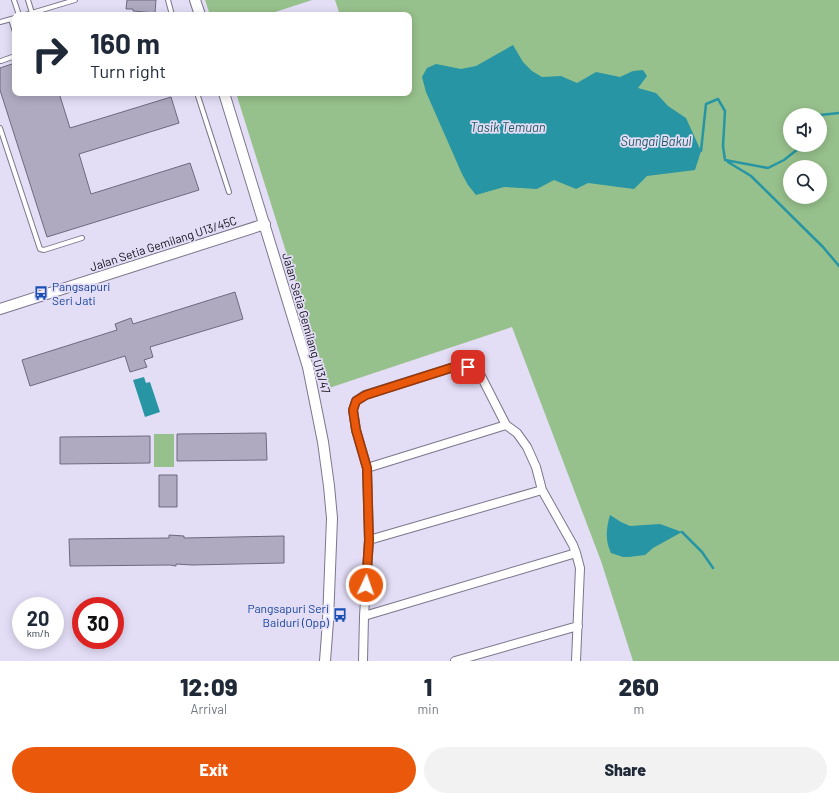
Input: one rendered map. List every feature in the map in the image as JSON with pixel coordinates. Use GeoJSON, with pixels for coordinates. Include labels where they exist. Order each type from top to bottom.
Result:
{"type":"FeatureCollection","features":[{"type":"Feature","properties":{"kind":"street"},"geometry":{"type":"LineString","coordinates":[[195,0],[199,12]]}},
{"type":"Feature","properties":{"kind":"street","name":"Jalan Setia Gemilang U13/47"},"geometry":{"type":"LineString","coordinates":[[225,96],[308,367],[323,442],[330,486],[332,518],[328,621],[324,661]]}},
{"type":"Feature","properties":{"kind":"street","name":"Jalan Setia Gemilang U13/45C"},"geometry":{"type":"LineString","coordinates":[[0,309],[265,224]]}},
{"type":"Feature","properties":{"kind":"street"},"geometry":{"type":"LineString","coordinates":[[363,661],[364,616],[369,540],[367,468],[356,430],[353,410],[356,401],[366,395],[457,366],[475,369],[481,376],[506,425],[517,433],[527,447],[536,467],[542,490],[573,545],[580,568],[576,661]]}},
{"type":"Feature","properties":{"kind":"street"},"geometry":{"type":"LineString","coordinates":[[367,468],[506,425]]}},
{"type":"Feature","properties":{"kind":"street"},"geometry":{"type":"LineString","coordinates":[[369,540],[542,490]]}},
{"type":"Feature","properties":{"kind":"street"},"geometry":{"type":"LineString","coordinates":[[364,616],[576,553]]}},
{"type":"Feature","properties":{"kind":"street"},"geometry":{"type":"LineString","coordinates":[[455,661],[578,626]]}},
{"type":"Feature","properties":{"kind":"lane"},"geometry":{"type":"LineString","coordinates":[[14,0],[18,12]]}},
{"type":"Feature","properties":{"kind":"lane"},"geometry":{"type":"LineString","coordinates":[[28,0],[32,12]]}},
{"type":"Feature","properties":{"kind":"lane"},"geometry":{"type":"LineString","coordinates":[[56,0],[58,5]]}},
{"type":"Feature","properties":{"kind":"lane"},"geometry":{"type":"LineString","coordinates":[[35,12],[74,0]]}},
{"type":"Feature","properties":{"kind":"lane"},"geometry":{"type":"LineString","coordinates":[[168,0],[171,12]]}},
{"type":"Feature","properties":{"kind":"lane"},"geometry":{"type":"LineString","coordinates":[[0,22],[12,19]]}},
{"type":"Feature","properties":{"kind":"lane"},"geometry":{"type":"LineString","coordinates":[[0,61],[12,57]]}},
{"type":"Feature","properties":{"kind":"lane"},"geometry":{"type":"LineString","coordinates":[[198,96],[229,192]]}},
{"type":"Feature","properties":{"kind":"lane"},"geometry":{"type":"LineString","coordinates":[[0,128],[40,250],[82,238]]}},
{"type":"Feature","properties":{"kind":"green space"},"geometry":{"type":"Polygon","coordinates":[[[205,0],[312,0],[275,12],[209,12],[205,0]]]}},
{"type":"Feature","properties":{"kind":"green space"},"geometry":{"type":"Polygon","coordinates":[[[335,0],[839,0],[839,661],[633,661],[601,561],[512,327],[329,388],[237,96],[412,96],[412,12],[339,12],[335,0]]]}},
{"type":"Feature","properties":{"kind":"green space"},"geometry":{"type":"Polygon","coordinates":[[[154,434],[174,434],[174,467],[154,467],[154,434]]]}},
{"type":"Feature","properties":{"kind":"water","name":"Tasik Temuan"},"geometry":{"type":"Polygon","coordinates":[[[513,45],[523,62],[532,71],[542,77],[561,76],[577,83],[596,72],[620,77],[633,71],[643,70],[647,76],[638,88],[656,93],[668,106],[686,118],[701,151],[695,170],[647,176],[634,189],[588,183],[576,189],[554,180],[537,189],[504,187],[476,195],[462,174],[426,92],[422,77],[427,68],[436,64],[461,69],[476,66],[513,45]]]}},
{"type":"Feature","properties":{"kind":"water"},"geometry":{"type":"Polygon","coordinates":[[[144,377],[146,383],[150,382],[160,412],[145,417],[133,380],[144,377]]]}},
{"type":"Feature","properties":{"kind":"water"},"geometry":{"type":"Polygon","coordinates":[[[610,515],[630,526],[660,524],[682,532],[653,548],[645,555],[623,557],[611,553],[609,548],[607,534],[610,515]]]}},
{"type":"Feature","properties":{"kind":"building"},"geometry":{"type":"Polygon","coordinates":[[[127,0],[156,0],[155,12],[133,11],[133,9],[126,9],[127,0]]]}},
{"type":"Feature","properties":{"kind":"building"},"geometry":{"type":"Polygon","coordinates":[[[12,64],[12,96],[60,96],[70,128],[171,97],[179,123],[79,154],[91,194],[190,163],[199,190],[47,237],[0,90],[0,68],[12,64]]]}},
{"type":"Feature","properties":{"kind":"building"},"geometry":{"type":"Polygon","coordinates":[[[235,292],[243,319],[150,347],[153,357],[144,360],[147,367],[130,372],[125,356],[30,386],[22,360],[117,330],[115,324],[131,318],[133,324],[235,292]]]}},
{"type":"Feature","properties":{"kind":"building"},"geometry":{"type":"Polygon","coordinates":[[[266,433],[267,460],[177,461],[177,434],[266,433]]]}},
{"type":"Feature","properties":{"kind":"building"},"geometry":{"type":"Polygon","coordinates":[[[150,436],[150,463],[60,464],[60,437],[150,436]]]}},
{"type":"Feature","properties":{"kind":"building"},"geometry":{"type":"Polygon","coordinates":[[[159,475],[177,475],[177,507],[159,507],[159,475]]]}},
{"type":"Feature","properties":{"kind":"building"},"geometry":{"type":"Polygon","coordinates":[[[169,535],[184,536],[184,538],[284,536],[284,563],[176,564],[176,566],[70,566],[69,539],[169,538],[169,535]]]}},
{"type":"Feature","properties":{"kind":"waterway","name":"Sungai Bakul"},"geometry":{"type":"LineString","coordinates":[[698,151],[701,151],[706,104],[718,99],[725,111],[723,146],[725,160],[768,168],[784,160],[794,152]]}},
{"type":"Feature","properties":{"kind":"waterway","name":"Sungai Bakul"},"geometry":{"type":"LineString","coordinates":[[827,114],[839,113]]}},
{"type":"Feature","properties":{"kind":"waterway"},"geometry":{"type":"LineString","coordinates":[[728,162],[751,176],[823,247],[839,266]]}},
{"type":"Feature","properties":{"kind":"waterway"},"geometry":{"type":"LineString","coordinates":[[682,532],[702,552],[713,568]]}},
{"type":"Feature","properties":{"kind":"place","name":"Pangsapuri Seri Jati"},"geometry":{"type":"Point","coordinates":[41,293]}},
{"type":"Feature","properties":{"kind":"place","name":"Pangsapuri Seri Baiduri (Opp)"},"geometry":{"type":"Point","coordinates":[340,615]}},
{"type":"Feature","properties":{"kind":"route"},"geometry":{"type":"LineString","coordinates":[[366,585],[369,540],[367,468],[356,430],[353,410],[356,401],[366,395],[457,366],[468,367]]}}]}
